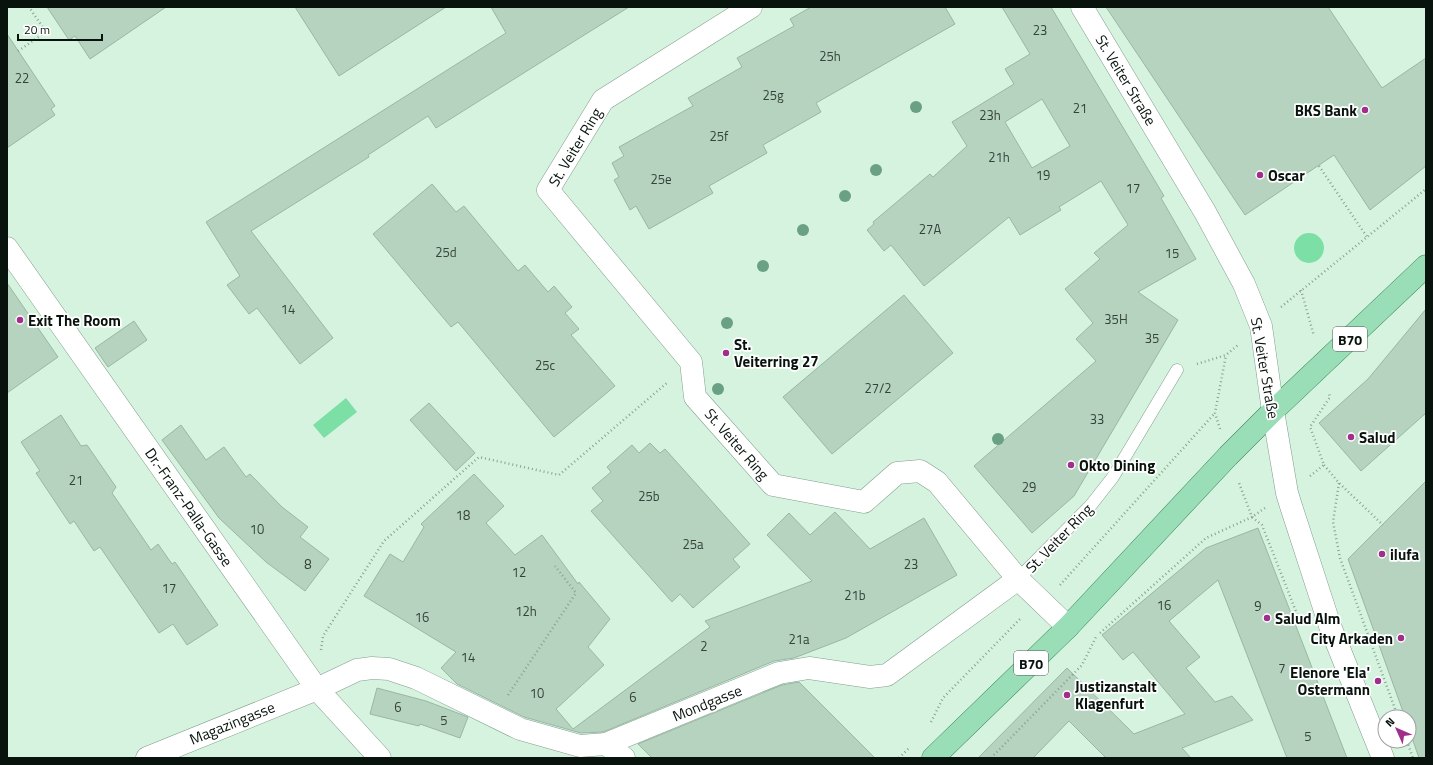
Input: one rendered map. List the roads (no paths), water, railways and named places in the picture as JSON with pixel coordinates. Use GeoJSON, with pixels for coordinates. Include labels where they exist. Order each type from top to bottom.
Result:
{"type":"FeatureCollection","features":[{"type":"Feature","properties":{"kind":"main road","name":"B70"},"geometry":{"type":"LineString","coordinates":[[933,758],[1068,627],[1228,456],[1426,266]]}},
{"type":"Feature","properties":{"kind":"street","name":"St. Veiter Ring"},"geometry":{"type":"LineString","coordinates":[[751,7],[603,100],[548,190],[691,362],[695,396],[773,485],[864,502],[897,473],[920,471],[937,482],[1018,579]]}},
{"type":"Feature","properties":{"kind":"street","name":"St. Veiter Straße"},"geometry":{"type":"LineString","coordinates":[[1082,7],[1205,212],[1244,284],[1261,326],[1273,412],[1289,500],[1330,626],[1383,758]]}},
{"type":"Feature","properties":{"kind":"street","name":"Dr.-Franz-Palla-Gasse"},"geometry":{"type":"LineString","coordinates":[[7,248],[317,689],[380,758]]}},
{"type":"Feature","properties":{"kind":"street","name":"Mondgasse"},"geometry":{"type":"LineString","coordinates":[[317,689],[357,670],[372,668],[389,669],[416,678],[520,729],[580,746],[606,744],[779,673],[809,668],[870,677],[887,676],[1018,579]]}},
{"type":"Feature","properties":{"kind":"street"},"geometry":{"type":"LineString","coordinates":[[1018,579],[1068,627]]}},
{"type":"Feature","properties":{"kind":"street","name":"Magazingasse"},"geometry":{"type":"LineString","coordinates":[[147,758],[317,689]]}},
{"type":"Feature","properties":{"kind":"street"},"geometry":{"type":"LineString","coordinates":[[606,744],[624,758]]}},
{"type":"Feature","properties":{"kind":"lane","name":"St. Veiter Ring"},"geometry":{"type":"LineString","coordinates":[[1018,579],[1091,505],[1113,477],[1177,370]]}},
{"type":"Feature","properties":{"kind":"place","name":"BKS Bank"},"geometry":{"type":"Point","coordinates":[1365,110]}},
{"type":"Feature","properties":{"kind":"place","name":"Oscar"},"geometry":{"type":"Point","coordinates":[1260,175]}},
{"type":"Feature","properties":{"kind":"place","name":"Exit The Room"},"geometry":{"type":"Point","coordinates":[20,320]}},
{"type":"Feature","properties":{"kind":"place","name":"St. Veiterring 27"},"geometry":{"type":"Point","coordinates":[726,353]}},
{"type":"Feature","properties":{"kind":"place","name":"Salud"},"geometry":{"type":"Point","coordinates":[1351,437]}},
{"type":"Feature","properties":{"kind":"place","name":"Okto Dining"},"geometry":{"type":"Point","coordinates":[1071,465]}},
{"type":"Feature","properties":{"kind":"place","name":"ilufa"},"geometry":{"type":"Point","coordinates":[1382,554]}},
{"type":"Feature","properties":{"kind":"place","name":"Salud Alm"},"geometry":{"type":"Point","coordinates":[1267,618]}},
{"type":"Feature","properties":{"kind":"place","name":"City Arkaden"},"geometry":{"type":"Point","coordinates":[1401,638]}},
{"type":"Feature","properties":{"kind":"place","name":"Elenore 'Ela' Ostermann"},"geometry":{"type":"Point","coordinates":[1378,681]}},
{"type":"Feature","properties":{"kind":"place","name":"Justizanstalt Klagenfurt"},"geometry":{"type":"Point","coordinates":[1067,695]}}]}
